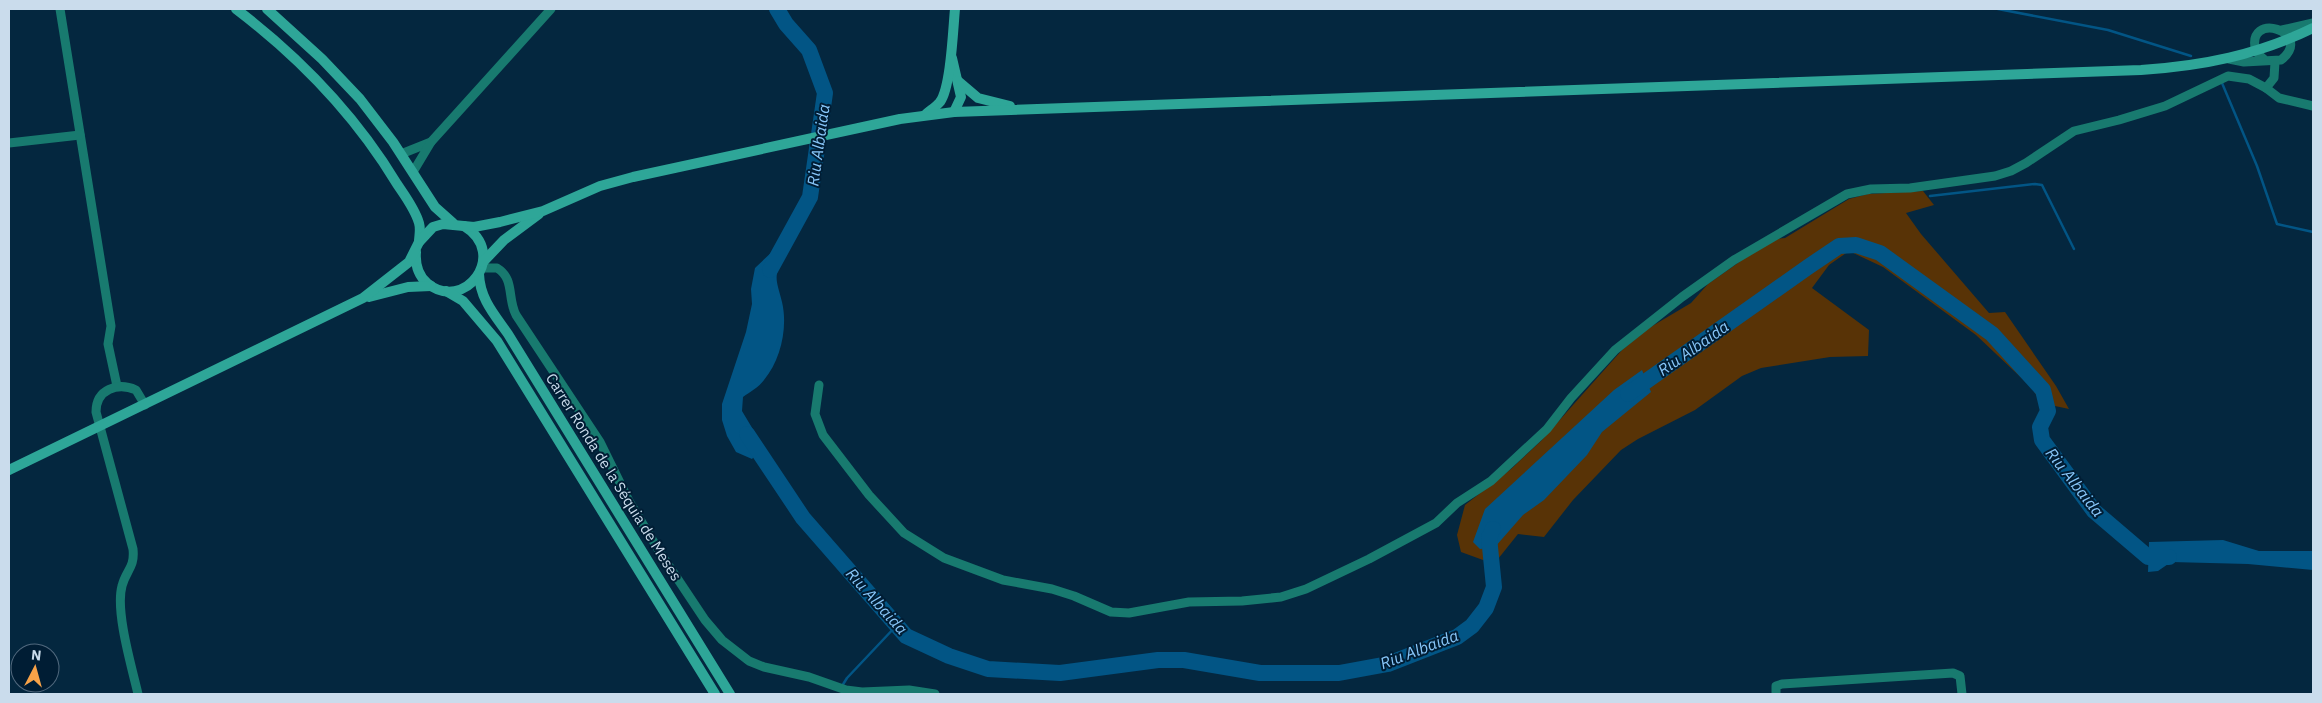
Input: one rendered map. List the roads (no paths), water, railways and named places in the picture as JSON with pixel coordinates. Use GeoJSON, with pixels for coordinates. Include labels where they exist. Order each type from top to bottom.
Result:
{"type":"FeatureCollection","features":[{"type":"Feature","properties":{"kind":"street"},"geometry":{"type":"LineString","coordinates":[[60,9],[111,326],[108,344],[117,386]]}},
{"type":"Feature","properties":{"kind":"street"},"geometry":{"type":"LineString","coordinates":[[236,9],[300,64],[329,94],[361,133],[393,177],[414,212],[420,229],[417,247],[418,271],[431,286]]}},
{"type":"Feature","properties":{"kind":"street"},"geometry":{"type":"LineString","coordinates":[[268,9],[341,78],[377,121],[401,154],[435,208],[458,225],[471,231],[481,245],[482,268]]}},
{"type":"Feature","properties":{"kind":"street"},"geometry":{"type":"LineString","coordinates":[[413,172],[432,142],[551,9]]}},
{"type":"Feature","properties":{"kind":"street"},"geometry":{"type":"LineString","coordinates":[[924,115],[940,102],[944,93],[955,9]]}},
{"type":"Feature","properties":{"kind":"street"},"geometry":{"type":"LineString","coordinates":[[2256,52],[2256,39],[2263,30],[2271,28],[2282,30],[2313,23]]}},
{"type":"Feature","properties":{"kind":"street"},"geometry":{"type":"LineString","coordinates":[[363,298],[408,287],[431,286],[446,291],[462,289],[475,280],[504,240],[543,212],[600,186],[924,115],[1028,109],[2141,70],[2193,66],[2229,59],[2289,40],[2313,28]]}},
{"type":"Feature","properties":{"kind":"street"},"geometry":{"type":"LineString","coordinates":[[2229,59],[2244,62],[2281,60],[2289,51],[2289,40],[2282,30]]}},
{"type":"Feature","properties":{"kind":"street"},"geometry":{"type":"LineString","coordinates":[[951,51],[961,97],[954,112]]}},
{"type":"Feature","properties":{"kind":"street"},"geometry":{"type":"LineString","coordinates":[[2256,52],[2270,61],[2274,78],[2266,88]]}},
{"type":"Feature","properties":{"kind":"street"},"geometry":{"type":"LineString","coordinates":[[819,385],[815,414],[823,435],[869,495],[904,533],[944,558],[1002,580],[1052,589],[1074,596],[1111,612],[1129,613],[1183,603],[1242,601],[1281,597],[1360,564],[1436,523],[1457,503],[1491,481],[1541,436],[1615,350],[1682,297],[1734,260],[1847,194],[1871,189],[1910,188],[1995,176],[2011,171],[2026,163],[2074,131],[2165,106],[2228,76],[2249,79],[2279,98],[2313,106]]}},
{"type":"Feature","properties":{"kind":"street"},"geometry":{"type":"LineString","coordinates":[[958,82],[978,98],[1028,109]]}},
{"type":"Feature","properties":{"kind":"street"},"geometry":{"type":"LineString","coordinates":[[944,93],[944,98],[954,112]]}},
{"type":"Feature","properties":{"kind":"street"},"geometry":{"type":"LineString","coordinates":[[9,144],[80,135]]}},
{"type":"Feature","properties":{"kind":"street"},"geometry":{"type":"LineString","coordinates":[[401,154],[432,142]]}},
{"type":"Feature","properties":{"kind":"street"},"geometry":{"type":"LineString","coordinates":[[9,470],[363,298],[402,269],[433,228],[500,222],[543,212]]}},
{"type":"Feature","properties":{"kind":"street"},"geometry":{"type":"LineString","coordinates":[[482,268],[497,268],[507,276],[510,283],[512,307],[516,315],[600,442],[629,501],[652,540],[695,606],[722,640],[749,661],[764,667],[809,677],[846,690],[909,690],[936,694]]}},
{"type":"Feature","properties":{"kind":"street","name":"Carrer Ronda de la Séquia de Meses"},"geometry":{"type":"LineString","coordinates":[[482,268],[481,292],[485,301],[513,342],[730,694]]}},
{"type":"Feature","properties":{"kind":"street","name":"Carrer Ronda de la Séquia de Meses"},"geometry":{"type":"LineString","coordinates":[[446,291],[463,301],[497,341],[715,694]]}},
{"type":"Feature","properties":{"kind":"street"},"geometry":{"type":"LineString","coordinates":[[138,694],[121,607],[122,586],[132,569],[133,549],[96,412],[98,400],[105,392],[117,386],[130,387],[136,390],[145,405]]}},
{"type":"Feature","properties":{"kind":"street"},"geometry":{"type":"LineString","coordinates":[[1776,694],[1776,686],[1782,684],[1953,673],[1960,676],[1962,694]]}},
{"type":"Feature","properties":{"kind":"water"},"geometry":{"type":"Polygon","coordinates":[[[776,248],[784,254],[777,274],[777,283],[784,312],[782,343],[770,372],[760,385],[743,397],[742,411],[763,446],[752,459],[736,452],[727,436],[722,420],[722,404],[746,332],[752,304],[751,289],[755,268],[776,248]]]}},
{"type":"Feature","properties":{"kind":"water"},"geometry":{"type":"Polygon","coordinates":[[[1642,370],[1651,392],[1602,432],[1587,455],[1544,500],[1523,515],[1495,547],[1480,549],[1473,542],[1485,509],[1614,390],[1642,370]]]}},
{"type":"Feature","properties":{"kind":"water"},"geometry":{"type":"Polygon","coordinates":[[[2223,540],[2259,551],[2313,551],[2313,570],[2248,564],[2171,562],[2158,571],[2148,572],[2149,542],[2223,540]]]}},
{"type":"Feature","properties":{"kind":"waterway","name":"Riu Albaida"},"geometry":{"type":"LineString","coordinates":[[770,270],[810,197],[825,93],[809,50],[786,24],[777,9]]}},
{"type":"Feature","properties":{"kind":"waterway"},"geometry":{"type":"LineString","coordinates":[[1998,9],[2108,30],[2191,56]]}},
{"type":"Feature","properties":{"kind":"waterway"},"geometry":{"type":"LineString","coordinates":[[2222,83],[2257,166],[2277,224],[2313,232]]}},
{"type":"Feature","properties":{"kind":"waterway"},"geometry":{"type":"LineString","coordinates":[[1930,196],[2035,184],[2042,185],[2074,249]]}},
{"type":"Feature","properties":{"kind":"waterway","name":"Riu Albaida"},"geometry":{"type":"LineString","coordinates":[[1628,394],[1839,246],[1856,245],[1880,253],[1992,334],[2043,390],[2048,411],[2040,427],[2042,440],[2094,511],[2148,557],[2169,557]]}},
{"type":"Feature","properties":{"kind":"waterway","name":"Riu Albaida"},"geometry":{"type":"LineString","coordinates":[[747,434],[803,518],[906,636],[949,656],[988,669],[1060,673],[1158,660],[1184,660],[1260,673],[1339,673],[1388,664],[1457,637],[1472,626],[1486,608],[1494,587],[1489,537],[1493,529]]}},
{"type":"Feature","properties":{"kind":"waterway"},"geometry":{"type":"LineString","coordinates":[[842,686],[847,678],[897,625]]}}]}
